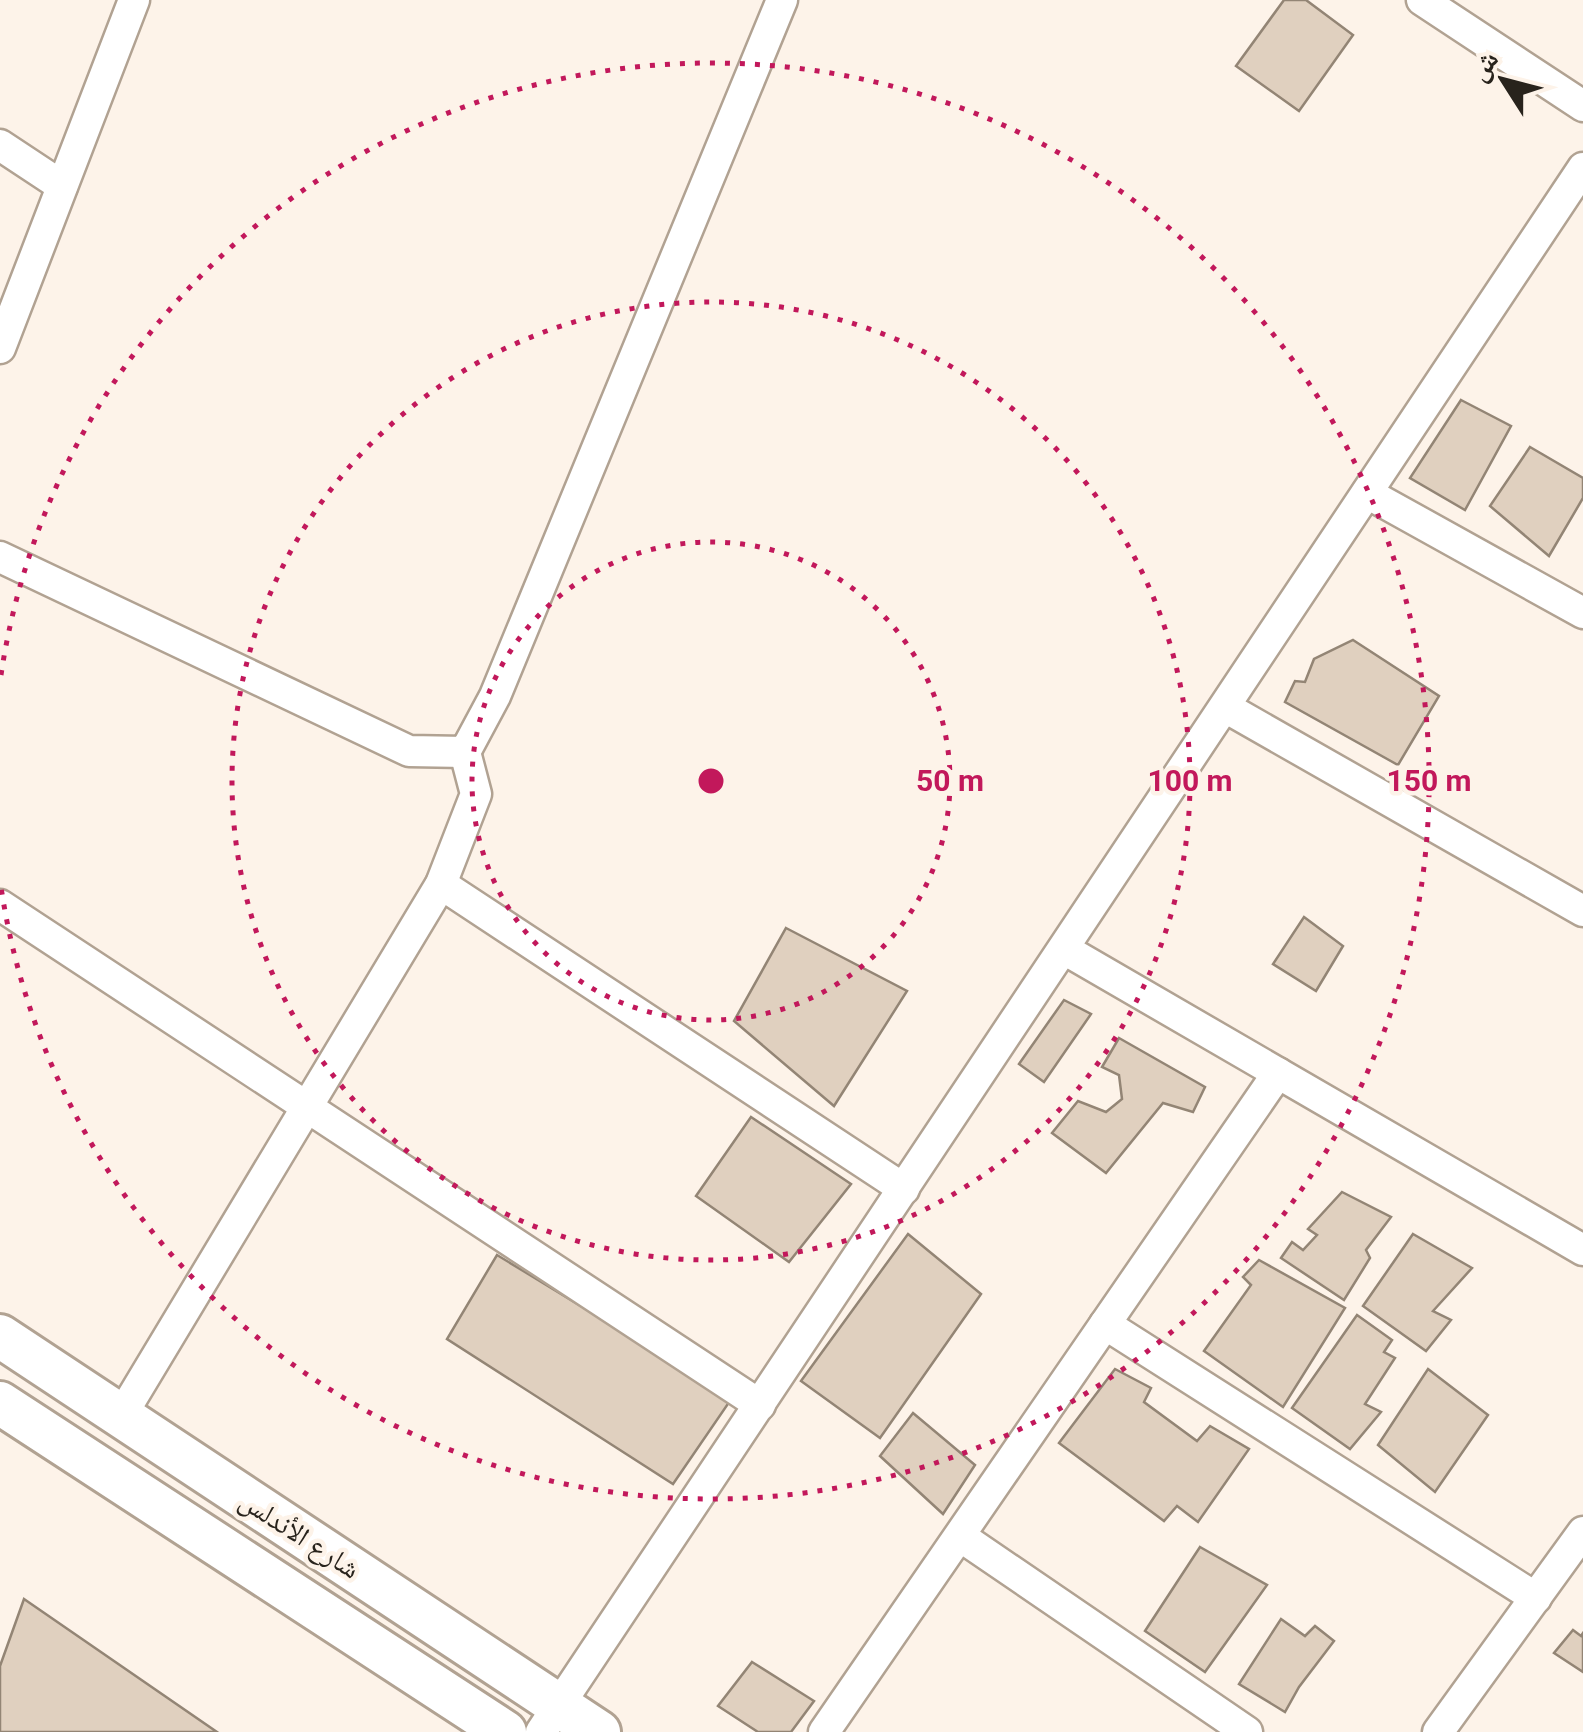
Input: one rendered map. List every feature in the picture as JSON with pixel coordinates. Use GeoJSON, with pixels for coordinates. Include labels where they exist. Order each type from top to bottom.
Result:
{"type":"FeatureCollection","features":[{"type":"Feature","properties":{"kind":"main road","name":"شارع الأندلس"},"geometry":{"type":"LineString","coordinates":[[0,1336],[550,1719],[599,1732]]}},
{"type":"Feature","properties":{"kind":"main road","name":"شارع الأندلس"},"geometry":{"type":"LineString","coordinates":[[0,1403],[505,1732]]}},
{"type":"Feature","properties":{"kind":"street"},"geometry":{"type":"LineString","coordinates":[[0,348],[134,0]]}},
{"type":"Feature","properties":{"kind":"street"},"geometry":{"type":"LineString","coordinates":[[120,1416],[441,884],[476,794],[465,752],[502,678],[782,0]]}},
{"type":"Feature","properties":{"kind":"street"},"geometry":{"type":"LineString","coordinates":[[1422,0],[1583,106]]}},
{"type":"Feature","properties":{"kind":"street"},"geometry":{"type":"LineString","coordinates":[[0,145],[62,186]]}},
{"type":"Feature","properties":{"kind":"street"},"geometry":{"type":"LineString","coordinates":[[550,1719],[1583,168]]}},
{"type":"Feature","properties":{"kind":"street"},"geometry":{"type":"LineString","coordinates":[[1367,493],[1583,613]]}},
{"type":"Feature","properties":{"kind":"street"},"geometry":{"type":"LineString","coordinates":[[0,557],[410,751],[465,752]]}},
{"type":"Feature","properties":{"kind":"street"},"geometry":{"type":"LineString","coordinates":[[1225,707],[1583,911]]}},
{"type":"Feature","properties":{"kind":"street"},"geometry":{"type":"LineString","coordinates":[[441,884],[904,1189]]}},
{"type":"Feature","properties":{"kind":"street"},"geometry":{"type":"LineString","coordinates":[[0,904],[760,1405]]}},
{"type":"Feature","properties":{"kind":"street"},"geometry":{"type":"LineString","coordinates":[[1064,949],[1583,1250]]}},
{"type":"Feature","properties":{"kind":"street"},"geometry":{"type":"LineString","coordinates":[[824,1732],[1278,1073]]}},
{"type":"Feature","properties":{"kind":"street"},"geometry":{"type":"LineString","coordinates":[[1105,1324],[1536,1598]]}},
{"type":"Feature","properties":{"kind":"street"},"geometry":{"type":"LineString","coordinates":[[1438,1732],[1583,1532]]}},
{"type":"Feature","properties":{"kind":"street"},"geometry":{"type":"LineString","coordinates":[[960,1536],[1247,1732]]}},
{"type":"Feature","properties":{"kind":"building"},"geometry":{"type":"Polygon","coordinates":[[[1284,0],[1306,0],[1353,35],[1299,111],[1236,66],[1284,0]]]}},
{"type":"Feature","properties":{"kind":"building"},"geometry":{"type":"Polygon","coordinates":[[[1461,400],[1511,426],[1465,510],[1410,478],[1461,400]]]}},
{"type":"Feature","properties":{"kind":"building"},"geometry":{"type":"Polygon","coordinates":[[[1530,447],[1583,478],[1583,498],[1549,556],[1490,506],[1530,447]]]}},
{"type":"Feature","properties":{"kind":"building"},"geometry":{"type":"Polygon","coordinates":[[[1353,640],[1439,696],[1398,765],[1285,702],[1295,681],[1305,682],[1314,659],[1353,640]]]}},
{"type":"Feature","properties":{"kind":"building"},"geometry":{"type":"Polygon","coordinates":[[[1304,917],[1343,946],[1316,991],[1273,964],[1304,917]]]}},
{"type":"Feature","properties":{"kind":"building"},"geometry":{"type":"Polygon","coordinates":[[[786,928],[907,991],[834,1106],[734,1021],[786,928]]]}},
{"type":"Feature","properties":{"kind":"building"},"geometry":{"type":"Polygon","coordinates":[[[1064,1000],[1091,1014],[1044,1082],[1019,1064],[1064,1000]]]}},
{"type":"Feature","properties":{"kind":"building"},"geometry":{"type":"Polygon","coordinates":[[[1119,1038],[1205,1087],[1193,1112],[1163,1103],[1106,1173],[1052,1133],[1078,1101],[1106,1112],[1122,1099],[1119,1075],[1102,1067],[1119,1038]]]}},
{"type":"Feature","properties":{"kind":"building"},"geometry":{"type":"Polygon","coordinates":[[[751,1117],[851,1184],[789,1262],[696,1196],[751,1117]]]}},
{"type":"Feature","properties":{"kind":"building"},"geometry":{"type":"Polygon","coordinates":[[[1342,1192],[1391,1217],[1366,1250],[1370,1258],[1344,1300],[1281,1258],[1292,1242],[1303,1250],[1317,1235],[1308,1229],[1342,1192]]]}},
{"type":"Feature","properties":{"kind":"building"},"geometry":{"type":"Polygon","coordinates":[[[908,1234],[981,1294],[880,1438],[801,1381],[908,1234]]]}},
{"type":"Feature","properties":{"kind":"building"},"geometry":{"type":"Polygon","coordinates":[[[1413,1234],[1472,1268],[1433,1311],[1451,1320],[1426,1351],[1363,1306],[1413,1234]]]}},
{"type":"Feature","properties":{"kind":"building"},"geometry":{"type":"Polygon","coordinates":[[[497,1255],[732,1398],[673,1484],[447,1339],[497,1255]]]}},
{"type":"Feature","properties":{"kind":"building"},"geometry":{"type":"Polygon","coordinates":[[[1259,1260],[1345,1308],[1283,1407],[1204,1351],[1251,1285],[1243,1277],[1259,1260]]]}},
{"type":"Feature","properties":{"kind":"building"},"geometry":{"type":"Polygon","coordinates":[[[1357,1315],[1392,1340],[1384,1352],[1395,1358],[1365,1404],[1381,1412],[1350,1449],[1292,1408],[1357,1315]]]}},
{"type":"Feature","properties":{"kind":"building"},"geometry":{"type":"Polygon","coordinates":[[[1115,1369],[1151,1388],[1144,1402],[1197,1441],[1210,1426],[1249,1449],[1198,1522],[1177,1506],[1164,1521],[1059,1443],[1115,1369]]]}},
{"type":"Feature","properties":{"kind":"building"},"geometry":{"type":"Polygon","coordinates":[[[1428,1369],[1488,1415],[1435,1492],[1378,1445],[1428,1369]]]}},
{"type":"Feature","properties":{"kind":"building"},"geometry":{"type":"Polygon","coordinates":[[[913,1413],[975,1465],[943,1514],[880,1456],[913,1413]]]}},
{"type":"Feature","properties":{"kind":"building"},"geometry":{"type":"Polygon","coordinates":[[[1200,1547],[1267,1585],[1205,1672],[1145,1631],[1200,1547]]]}},
{"type":"Feature","properties":{"kind":"building"},"geometry":{"type":"Polygon","coordinates":[[[24,1599],[217,1732],[0,1732],[0,1666],[24,1599]]]}},
{"type":"Feature","properties":{"kind":"building"},"geometry":{"type":"Polygon","coordinates":[[[1281,1619],[1305,1636],[1315,1626],[1334,1641],[1285,1712],[1239,1684],[1281,1619]]]}},
{"type":"Feature","properties":{"kind":"building"},"geometry":{"type":"Polygon","coordinates":[[[1573,1630],[1581,1636],[1583,1633],[1583,1672],[1554,1653],[1573,1630]]]}},
{"type":"Feature","properties":{"kind":"building"},"geometry":{"type":"Polygon","coordinates":[[[752,1662],[814,1701],[791,1732],[758,1732],[718,1706],[752,1662]]]}}]}
